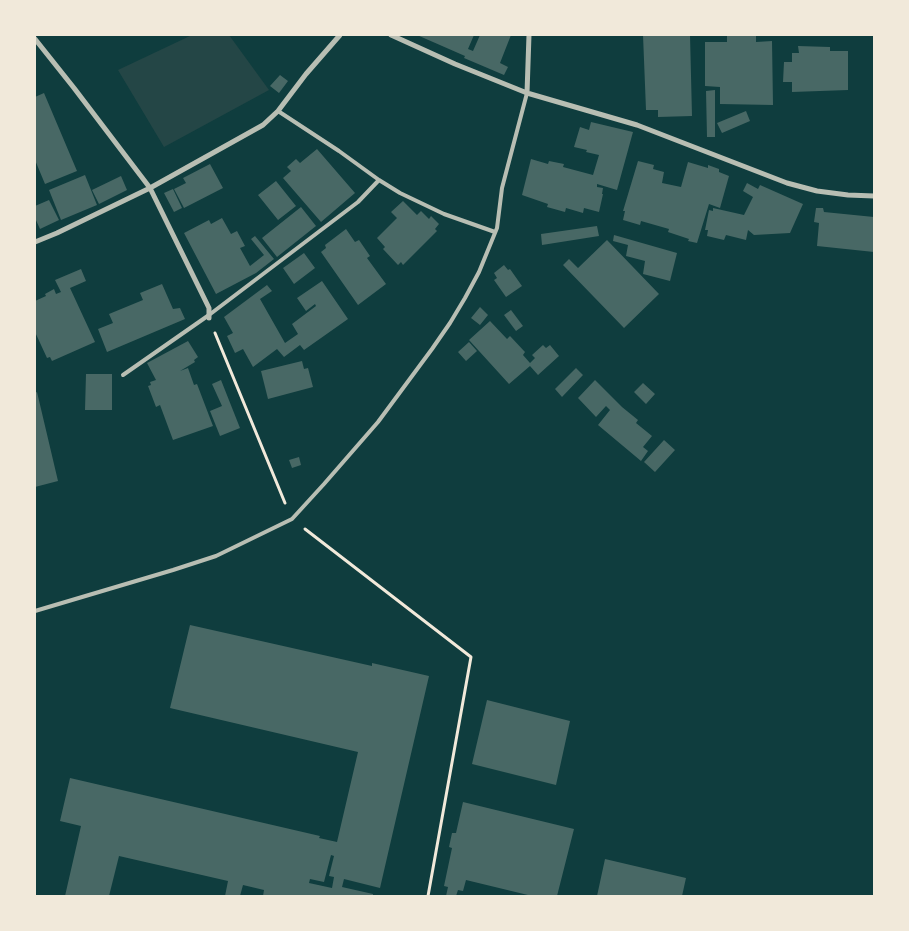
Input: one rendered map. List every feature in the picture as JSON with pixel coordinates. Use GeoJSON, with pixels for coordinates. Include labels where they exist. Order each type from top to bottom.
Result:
{"type":"FeatureCollection","features":[{"type":"Feature","properties":{"kind":"street"},"geometry":{"type":"LineString","coordinates":[[35,242],[150,188],[264,125],[278,111],[306,74],[340,35]]}},
{"type":"Feature","properties":{"kind":"street"},"geometry":{"type":"LineString","coordinates":[[391,35],[455,64],[527,93],[637,125],[787,183],[817,191],[874,196]]}},
{"type":"Feature","properties":{"kind":"street"},"geometry":{"type":"LineString","coordinates":[[527,93],[529,35]]}},
{"type":"Feature","properties":{"kind":"street"},"geometry":{"type":"LineString","coordinates":[[35,39],[150,188],[209,308],[209,317]]}},
{"type":"Feature","properties":{"kind":"lane"},"geometry":{"type":"LineString","coordinates":[[35,610],[216,556],[292,519],[378,422],[455,315],[479,272],[496,232],[502,188],[527,93]]}},
{"type":"Feature","properties":{"kind":"lane"},"geometry":{"type":"LineString","coordinates":[[278,111],[400,193],[444,214],[496,232]]}},
{"type":"Feature","properties":{"kind":"lane"},"geometry":{"type":"LineString","coordinates":[[123,375],[209,317],[358,202],[379,180]]}},
{"type":"Feature","properties":{"kind":"path"},"geometry":{"type":"LineString","coordinates":[[209,317],[292,519],[471,658],[428,896]]}},
{"type":"Feature","properties":{"kind":"shaded area"},"geometry":{"type":"Polygon","coordinates":[[[192,35],[229,35],[269,90],[164,147],[118,70],[192,35]]]}},
{"type":"Feature","properties":{"kind":"building"},"geometry":{"type":"Polygon","coordinates":[[[417,35],[474,35],[468,49],[473,51],[480,35],[511,35],[500,63],[508,67],[504,75],[417,35]]]}},
{"type":"Feature","properties":{"kind":"building"},"geometry":{"type":"Polygon","coordinates":[[[643,35],[690,35],[692,116],[658,117],[658,110],[646,110],[643,35]]]}},
{"type":"Feature","properties":{"kind":"building"},"geometry":{"type":"Polygon","coordinates":[[[727,35],[756,35],[756,42],[772,41],[773,105],[720,104],[720,87],[705,86],[705,42],[727,42],[727,35]]]}},
{"type":"Feature","properties":{"kind":"building"},"geometry":{"type":"Polygon","coordinates":[[[798,46],[830,47],[830,51],[848,51],[848,90],[792,92],[792,82],[783,82],[784,62],[792,62],[792,53],[799,53],[798,46]]]}},
{"type":"Feature","properties":{"kind":"building"},"geometry":{"type":"Polygon","coordinates":[[[280,75],[288,81],[279,93],[270,86],[280,75]]]}},
{"type":"Feature","properties":{"kind":"building"},"geometry":{"type":"Polygon","coordinates":[[[715,90],[715,137],[707,137],[706,91],[715,90]]]}},
{"type":"Feature","properties":{"kind":"building"},"geometry":{"type":"Polygon","coordinates":[[[44,93],[77,171],[45,184],[35,160],[35,97],[44,93]]]}},
{"type":"Feature","properties":{"kind":"building"},"geometry":{"type":"Polygon","coordinates":[[[746,111],[750,121],[722,133],[717,123],[746,111]]]}},
{"type":"Feature","properties":{"kind":"building"},"geometry":{"type":"Polygon","coordinates":[[[591,122],[633,132],[617,190],[597,184],[597,187],[603,188],[599,212],[584,208],[583,213],[566,208],[565,212],[547,207],[548,204],[522,195],[531,159],[548,164],[549,161],[564,164],[563,167],[593,175],[599,155],[574,147],[580,127],[589,130],[591,122]]]}},
{"type":"Feature","properties":{"kind":"building"},"geometry":{"type":"Polygon","coordinates":[[[317,149],[355,193],[321,222],[283,178],[291,171],[287,167],[296,159],[300,163],[317,149]]]}},
{"type":"Feature","properties":{"kind":"building"},"geometry":{"type":"Polygon","coordinates":[[[638,161],[654,165],[653,169],[664,172],[662,183],[681,187],[688,162],[708,168],[708,165],[719,169],[719,172],[729,176],[720,208],[709,204],[697,243],[668,232],[669,229],[641,221],[640,225],[623,220],[625,211],[623,211],[638,161]]]}},
{"type":"Feature","properties":{"kind":"building"},"geometry":{"type":"Polygon","coordinates":[[[210,164],[223,188],[184,208],[174,189],[186,183],[183,178],[210,164]]]}},
{"type":"Feature","properties":{"kind":"building"},"geometry":{"type":"Polygon","coordinates":[[[85,175],[97,205],[61,220],[49,190],[85,175]]]}},
{"type":"Feature","properties":{"kind":"building"},"geometry":{"type":"Polygon","coordinates":[[[121,176],[127,190],[99,204],[92,190],[121,176]]]}},
{"type":"Feature","properties":{"kind":"building"},"geometry":{"type":"Polygon","coordinates":[[[276,181],[296,206],[278,220],[258,195],[276,181]]]}},
{"type":"Feature","properties":{"kind":"building"},"geometry":{"type":"Polygon","coordinates":[[[747,183],[758,189],[760,185],[803,204],[790,233],[754,235],[748,230],[746,240],[726,235],[724,240],[707,236],[708,230],[705,230],[709,210],[713,211],[713,208],[744,215],[753,197],[743,191],[747,183]]]}},
{"type":"Feature","properties":{"kind":"building"},"geometry":{"type":"Polygon","coordinates":[[[173,189],[182,208],[174,212],[164,193],[173,189]]]}},
{"type":"Feature","properties":{"kind":"building"},"geometry":{"type":"Polygon","coordinates":[[[49,200],[59,220],[40,229],[35,218],[35,206],[49,200]]]}},
{"type":"Feature","properties":{"kind":"building"},"geometry":{"type":"Polygon","coordinates":[[[403,201],[417,215],[421,211],[429,219],[431,216],[439,224],[435,229],[437,231],[403,265],[401,262],[398,265],[383,249],[385,247],[377,238],[397,218],[391,212],[403,201]]]}},
{"type":"Feature","properties":{"kind":"building"},"geometry":{"type":"Polygon","coordinates":[[[301,207],[316,226],[277,257],[262,238],[301,207]]]}},
{"type":"Feature","properties":{"kind":"building"},"geometry":{"type":"Polygon","coordinates":[[[816,208],[823,208],[824,212],[874,217],[874,252],[817,246],[819,223],[814,222],[816,208]]]}},
{"type":"Feature","properties":{"kind":"building"},"geometry":{"type":"Polygon","coordinates":[[[222,218],[231,234],[237,231],[245,246],[240,248],[250,266],[264,255],[251,239],[255,236],[274,259],[256,273],[216,294],[184,233],[209,220],[211,224],[222,218]]]}},
{"type":"Feature","properties":{"kind":"building"},"geometry":{"type":"Polygon","coordinates":[[[597,226],[599,236],[542,245],[541,234],[597,226]]]}},
{"type":"Feature","properties":{"kind":"building"},"geometry":{"type":"Polygon","coordinates":[[[346,229],[355,242],[359,240],[370,256],[367,258],[386,284],[358,305],[321,252],[326,248],[325,245],[346,229]]]}},
{"type":"Feature","properties":{"kind":"building"},"geometry":{"type":"Polygon","coordinates":[[[614,235],[677,253],[670,281],[643,274],[645,261],[626,256],[628,245],[613,241],[614,235]]]}},
{"type":"Feature","properties":{"kind":"building"},"geometry":{"type":"Polygon","coordinates":[[[607,240],[659,294],[624,328],[563,265],[569,259],[578,268],[607,240]]]}},
{"type":"Feature","properties":{"kind":"building"},"geometry":{"type":"Polygon","coordinates":[[[304,253],[315,268],[294,284],[283,268],[304,253]]]}},
{"type":"Feature","properties":{"kind":"building"},"geometry":{"type":"Polygon","coordinates":[[[504,265],[508,270],[510,269],[522,286],[506,297],[494,280],[497,278],[494,273],[504,265]]]}},
{"type":"Feature","properties":{"kind":"building"},"geometry":{"type":"Polygon","coordinates":[[[81,269],[86,281],[70,288],[95,342],[52,361],[50,357],[47,358],[35,332],[35,301],[46,296],[45,294],[54,289],[56,294],[61,292],[55,280],[81,269]]]}},
{"type":"Feature","properties":{"kind":"building"},"geometry":{"type":"Polygon","coordinates":[[[322,281],[348,319],[304,350],[300,345],[284,357],[277,349],[253,367],[243,349],[235,353],[227,336],[233,333],[224,317],[267,285],[272,291],[260,299],[285,343],[298,334],[292,324],[316,306],[315,304],[306,311],[297,298],[322,281]]]}},
{"type":"Feature","properties":{"kind":"building"},"geometry":{"type":"Polygon","coordinates":[[[162,284],[173,309],[180,308],[185,319],[107,352],[98,329],[113,323],[109,314],[143,300],[140,293],[162,284]]]}},
{"type":"Feature","properties":{"kind":"building"},"geometry":{"type":"Polygon","coordinates":[[[480,307],[488,315],[480,325],[471,318],[480,307]]]}},
{"type":"Feature","properties":{"kind":"building"},"geometry":{"type":"Polygon","coordinates":[[[511,310],[523,326],[516,331],[504,315],[511,310]]]}},
{"type":"Feature","properties":{"kind":"building"},"geometry":{"type":"Polygon","coordinates":[[[490,321],[507,339],[510,336],[525,352],[523,355],[530,363],[535,358],[532,355],[543,345],[546,348],[550,345],[559,356],[538,375],[530,366],[509,384],[469,340],[490,321]]]}},
{"type":"Feature","properties":{"kind":"building"},"geometry":{"type":"Polygon","coordinates":[[[188,341],[198,357],[194,360],[195,362],[180,371],[188,368],[194,385],[197,384],[213,426],[173,440],[160,405],[156,407],[148,386],[151,385],[150,382],[156,380],[147,363],[188,341]]]}},
{"type":"Feature","properties":{"kind":"building"},"geometry":{"type":"Polygon","coordinates":[[[469,342],[477,351],[466,361],[458,352],[469,342]]]}},
{"type":"Feature","properties":{"kind":"building"},"geometry":{"type":"Polygon","coordinates":[[[302,361],[304,369],[308,368],[313,387],[268,399],[261,371],[302,361]]]}},
{"type":"Feature","properties":{"kind":"building"},"geometry":{"type":"Polygon","coordinates":[[[576,368],[583,375],[562,397],[555,389],[576,368]]]}},
{"type":"Feature","properties":{"kind":"building"},"geometry":{"type":"Polygon","coordinates":[[[86,374],[112,374],[112,410],[85,410],[86,374]]]}},
{"type":"Feature","properties":{"kind":"building"},"geometry":{"type":"Polygon","coordinates":[[[221,380],[240,428],[220,436],[210,411],[222,406],[212,384],[221,380]]]}},
{"type":"Feature","properties":{"kind":"building"},"geometry":{"type":"Polygon","coordinates":[[[595,380],[638,420],[636,423],[652,436],[643,447],[648,451],[641,461],[598,425],[610,410],[606,406],[596,417],[578,398],[595,380]]]}},
{"type":"Feature","properties":{"kind":"building"},"geometry":{"type":"Polygon","coordinates":[[[643,383],[655,394],[646,404],[634,392],[643,383]]]}},
{"type":"Feature","properties":{"kind":"building"},"geometry":{"type":"Polygon","coordinates":[[[37,392],[58,481],[35,487],[35,393],[37,392]]]}},
{"type":"Feature","properties":{"kind":"building"},"geometry":{"type":"Polygon","coordinates":[[[664,440],[675,450],[655,472],[644,462],[664,440]]]}},
{"type":"Feature","properties":{"kind":"building"},"geometry":{"type":"Polygon","coordinates":[[[299,457],[301,465],[292,468],[289,460],[299,457]]]}},
{"type":"Feature","properties":{"kind":"building"},"geometry":{"type":"Polygon","coordinates":[[[190,625],[372,666],[372,663],[429,676],[380,888],[344,879],[342,887],[373,894],[373,896],[263,896],[264,890],[243,885],[240,896],[225,896],[228,881],[119,856],[109,896],[65,896],[81,826],[60,821],[70,778],[320,836],[319,838],[337,842],[358,752],[170,708],[190,625]],[[331,855],[324,882],[310,879],[309,883],[332,888],[334,877],[329,876],[334,856],[331,855]]]}},
{"type":"Feature","properties":{"kind":"building"},"geometry":{"type":"Polygon","coordinates":[[[487,700],[570,721],[556,785],[472,764],[487,700]]]}},
{"type":"Feature","properties":{"kind":"building"},"geometry":{"type":"Polygon","coordinates":[[[463,802],[574,829],[557,896],[532,896],[466,880],[463,891],[458,890],[456,896],[446,896],[448,887],[444,886],[452,848],[449,847],[452,833],[456,833],[463,802]]]}},
{"type":"Feature","properties":{"kind":"building"},"geometry":{"type":"Polygon","coordinates":[[[605,859],[686,878],[682,896],[597,896],[605,859]]]}}]}
